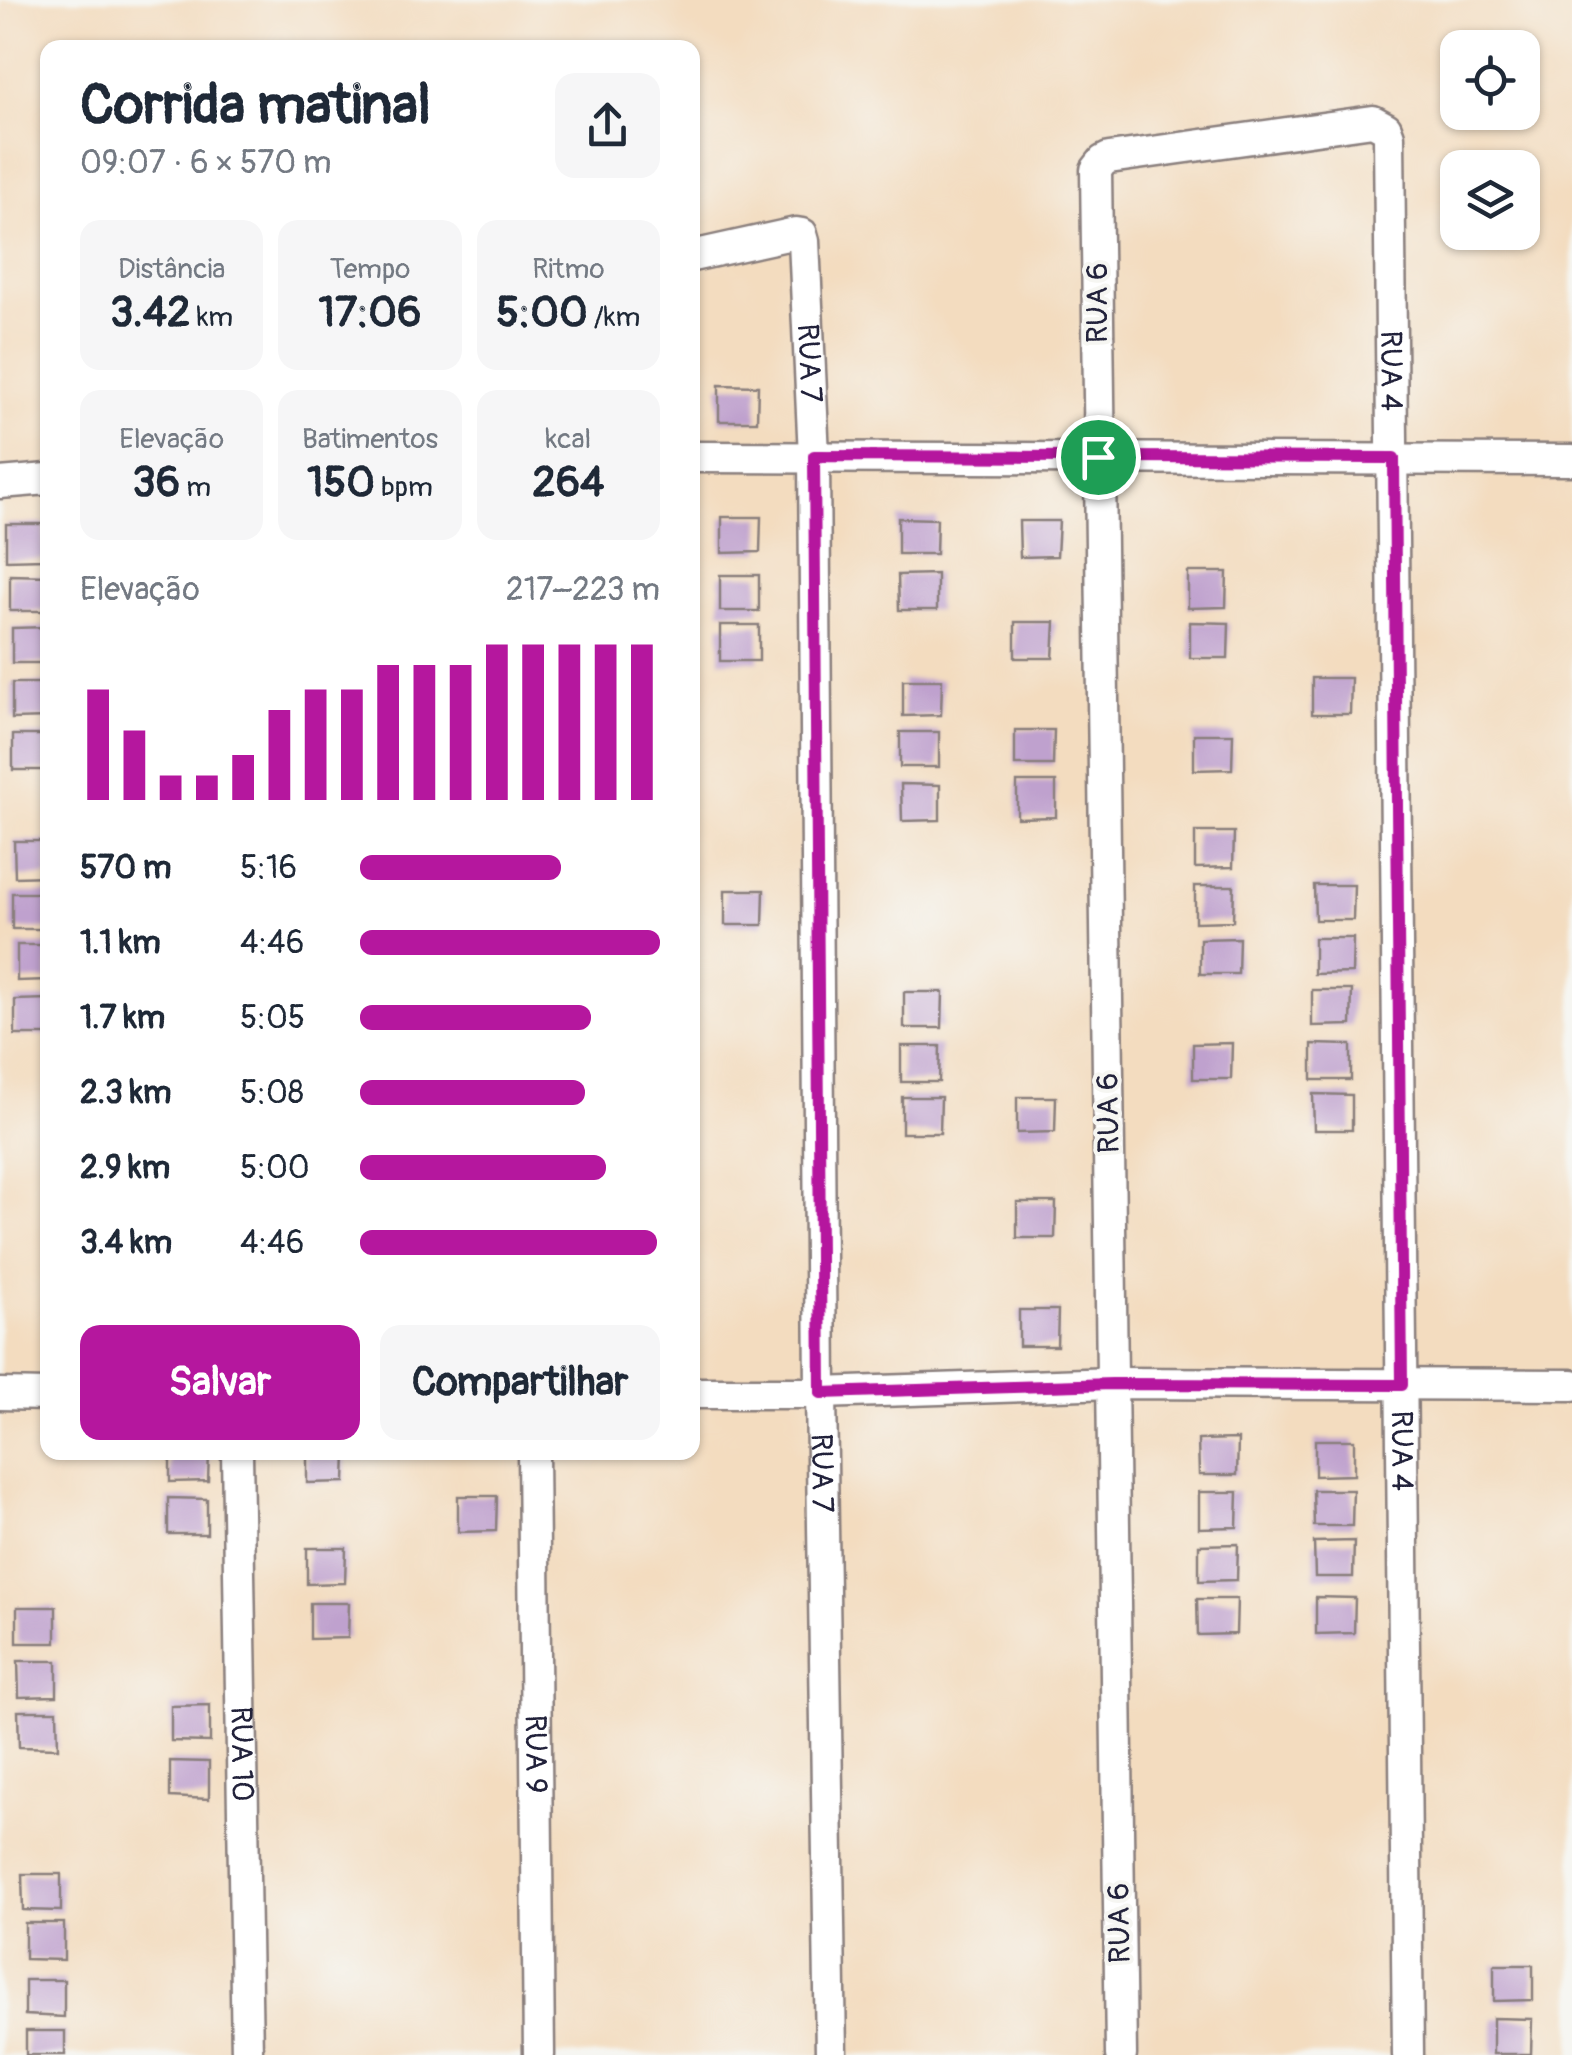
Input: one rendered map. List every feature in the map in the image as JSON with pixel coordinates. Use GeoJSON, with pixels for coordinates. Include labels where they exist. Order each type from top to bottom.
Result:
{"type":"FeatureCollection","features":[{"type":"Feature","properties":{"kind":"street","name":"RUA 4"},"geometry":{"type":"LineString","coordinates":[[1096,170],[1109,158],[1373,121],[1386,128],[1389,136],[1408,2055]]}},
{"type":"Feature","properties":{"kind":"street","name":"RUA 6"},"geometry":{"type":"LineString","coordinates":[[1096,170],[1120,2055]]}},
{"type":"Feature","properties":{"kind":"street","name":"RUA 7"},"geometry":{"type":"LineString","coordinates":[[700,254],[796,232],[802,234],[804,241],[814,456],[831,2055]]}},
{"type":"Feature","properties":{"kind":"street"},"geometry":{"type":"LineString","coordinates":[[700,457],[1572,460]]}},
{"type":"Feature","properties":{"kind":"street"},"geometry":{"type":"LineString","coordinates":[[0,483],[40,480]]}},
{"type":"Feature","properties":{"kind":"street"},"geometry":{"type":"LineString","coordinates":[[700,1393],[1112,1384],[1572,1385]]}},
{"type":"Feature","properties":{"kind":"street"},"geometry":{"type":"LineString","coordinates":[[0,1394],[40,1395]]}},
{"type":"Feature","properties":{"kind":"street","name":"RUA 10"},"geometry":{"type":"LineString","coordinates":[[237,1460],[247,2055]]}},
{"type":"Feature","properties":{"kind":"street","name":"RUA 9"},"geometry":{"type":"LineString","coordinates":[[532,1460],[539,2055]]}},
{"type":"Feature","properties":{"kind":"building"},"geometry":{"type":"Polygon","coordinates":[[[719,385],[758,386],[757,421],[719,421],[719,385]]]}},
{"type":"Feature","properties":{"kind":"building"},"geometry":{"type":"Polygon","coordinates":[[[722,517],[761,517],[760,552],[722,553],[722,517]]]}},
{"type":"Feature","properties":{"kind":"building"},"geometry":{"type":"Polygon","coordinates":[[[898,518],[937,519],[936,554],[898,554],[898,518]]]}},
{"type":"Feature","properties":{"kind":"building"},"geometry":{"type":"Polygon","coordinates":[[[1019,521],[1059,521],[1057,556],[1020,557],[1019,521]]]}},
{"type":"Feature","properties":{"kind":"building"},"geometry":{"type":"Polygon","coordinates":[[[6,524],[40,524],[40,559],[6,560],[6,524]]]}},
{"type":"Feature","properties":{"kind":"building"},"geometry":{"type":"Polygon","coordinates":[[[1188,572],[1227,572],[1226,607],[1188,608],[1188,572]]]}},
{"type":"Feature","properties":{"kind":"building"},"geometry":{"type":"Polygon","coordinates":[[[937,574],[937,610],[899,610],[898,575],[937,574]]]}},
{"type":"Feature","properties":{"kind":"building"},"geometry":{"type":"Polygon","coordinates":[[[10,575],[40,576],[40,611],[10,611],[10,575]]]}},
{"type":"Feature","properties":{"kind":"building"},"geometry":{"type":"Polygon","coordinates":[[[720,575],[759,575],[759,611],[720,611],[720,575]]]}},
{"type":"Feature","properties":{"kind":"building"},"geometry":{"type":"Polygon","coordinates":[[[1015,622],[1055,622],[1053,658],[1015,658],[1015,622]]]}},
{"type":"Feature","properties":{"kind":"building"},"geometry":{"type":"Polygon","coordinates":[[[1190,622],[1229,623],[1228,658],[1190,658],[1190,622]]]}},
{"type":"Feature","properties":{"kind":"building"},"geometry":{"type":"Polygon","coordinates":[[[720,625],[759,625],[759,661],[720,661],[720,625]]]}},
{"type":"Feature","properties":{"kind":"building"},"geometry":{"type":"Polygon","coordinates":[[[40,627],[40,663],[12,663],[12,628],[40,627]]]}},
{"type":"Feature","properties":{"kind":"building"},"geometry":{"type":"Polygon","coordinates":[[[1312,678],[1351,678],[1350,714],[1312,714],[1312,678]]]}},
{"type":"Feature","properties":{"kind":"building"},"geometry":{"type":"Polygon","coordinates":[[[903,680],[942,680],[941,715],[903,716],[903,680]]]}},
{"type":"Feature","properties":{"kind":"building"},"geometry":{"type":"Polygon","coordinates":[[[12,683],[40,683],[40,718],[12,719],[12,683]]]}},
{"type":"Feature","properties":{"kind":"building"},"geometry":{"type":"Polygon","coordinates":[[[1015,730],[1054,730],[1053,765],[1015,765],[1015,730]]]}},
{"type":"Feature","properties":{"kind":"building"},"geometry":{"type":"Polygon","coordinates":[[[900,732],[939,732],[939,767],[900,767],[900,732]]]}},
{"type":"Feature","properties":{"kind":"building"},"geometry":{"type":"Polygon","coordinates":[[[1194,734],[1233,734],[1232,769],[1194,770],[1194,734]]]}},
{"type":"Feature","properties":{"kind":"building"},"geometry":{"type":"Polygon","coordinates":[[[13,735],[40,735],[40,770],[13,770],[13,735]]]}},
{"type":"Feature","properties":{"kind":"building"},"geometry":{"type":"Polygon","coordinates":[[[1017,782],[1056,782],[1056,817],[1017,818],[1017,782]]]}},
{"type":"Feature","properties":{"kind":"building"},"geometry":{"type":"Polygon","coordinates":[[[901,784],[940,785],[940,820],[902,821],[901,784]]]}},
{"type":"Feature","properties":{"kind":"building"},"geometry":{"type":"Polygon","coordinates":[[[1195,832],[1234,832],[1233,867],[1195,868],[1195,832]]]}},
{"type":"Feature","properties":{"kind":"building"},"geometry":{"type":"Polygon","coordinates":[[[14,841],[40,841],[40,876],[15,877],[14,841]]]}},
{"type":"Feature","properties":{"kind":"building"},"geometry":{"type":"Polygon","coordinates":[[[1314,885],[1354,885],[1353,920],[1315,920],[1314,885]]]}},
{"type":"Feature","properties":{"kind":"building"},"geometry":{"type":"Polygon","coordinates":[[[1195,886],[1234,886],[1233,921],[1195,922],[1195,886]]]}},
{"type":"Feature","properties":{"kind":"building"},"geometry":{"type":"Polygon","coordinates":[[[725,890],[764,890],[763,925],[725,925],[725,890]]]}},
{"type":"Feature","properties":{"kind":"building"},"geometry":{"type":"Polygon","coordinates":[[[12,893],[40,893],[40,929],[12,929],[12,893]]]}},
{"type":"Feature","properties":{"kind":"building"},"geometry":{"type":"Polygon","coordinates":[[[1239,938],[1238,974],[1200,974],[1200,939],[1239,938]]]}},
{"type":"Feature","properties":{"kind":"building"},"geometry":{"type":"Polygon","coordinates":[[[1314,938],[1353,938],[1352,973],[1314,974],[1314,938]]]}},
{"type":"Feature","properties":{"kind":"building"},"geometry":{"type":"Polygon","coordinates":[[[17,945],[40,945],[40,980],[17,981],[17,945]]]}},
{"type":"Feature","properties":{"kind":"building"},"geometry":{"type":"Polygon","coordinates":[[[1312,990],[1352,990],[1351,1025],[1312,1026],[1312,990]]]}},
{"type":"Feature","properties":{"kind":"building"},"geometry":{"type":"Polygon","coordinates":[[[904,992],[943,992],[942,1028],[904,1028],[904,992]]]}},
{"type":"Feature","properties":{"kind":"building"},"geometry":{"type":"Polygon","coordinates":[[[40,999],[40,1035],[15,1035],[15,1000],[40,999]]]}},
{"type":"Feature","properties":{"kind":"building"},"geometry":{"type":"Polygon","coordinates":[[[1232,1043],[1231,1079],[1193,1079],[1193,1044],[1232,1043]]]}},
{"type":"Feature","properties":{"kind":"building"},"geometry":{"type":"Polygon","coordinates":[[[1312,1044],[1351,1045],[1351,1080],[1312,1080],[1312,1044]]]}},
{"type":"Feature","properties":{"kind":"building"},"geometry":{"type":"Polygon","coordinates":[[[901,1046],[940,1046],[939,1082],[901,1082],[901,1046]]]}},
{"type":"Feature","properties":{"kind":"building"},"geometry":{"type":"Polygon","coordinates":[[[1313,1094],[1352,1095],[1352,1130],[1314,1130],[1313,1094]]]}},
{"type":"Feature","properties":{"kind":"building"},"geometry":{"type":"Polygon","coordinates":[[[902,1097],[941,1097],[940,1133],[902,1133],[902,1097]]]}},
{"type":"Feature","properties":{"kind":"building"},"geometry":{"type":"Polygon","coordinates":[[[1017,1097],[1056,1097],[1055,1132],[1017,1133],[1017,1097]]]}},
{"type":"Feature","properties":{"kind":"building"},"geometry":{"type":"Polygon","coordinates":[[[1017,1202],[1056,1202],[1055,1238],[1017,1238],[1017,1202]]]}},
{"type":"Feature","properties":{"kind":"building"},"geometry":{"type":"Polygon","coordinates":[[[1019,1310],[1058,1310],[1057,1346],[1019,1346],[1019,1310]]]}},
{"type":"Feature","properties":{"kind":"building"},"geometry":{"type":"Polygon","coordinates":[[[1238,1439],[1237,1475],[1199,1475],[1198,1440],[1238,1439]]]}},
{"type":"Feature","properties":{"kind":"building"},"geometry":{"type":"Polygon","coordinates":[[[1315,1440],[1354,1440],[1354,1475],[1315,1476],[1315,1440]]]}},
{"type":"Feature","properties":{"kind":"building"},"geometry":{"type":"Polygon","coordinates":[[[170,1460],[209,1460],[208,1481],[170,1482],[170,1460]]]}},
{"type":"Feature","properties":{"kind":"building"},"geometry":{"type":"Polygon","coordinates":[[[307,1460],[346,1460],[345,1482],[307,1483],[307,1460]]]}},
{"type":"Feature","properties":{"kind":"building"},"geometry":{"type":"Polygon","coordinates":[[[1313,1490],[1353,1490],[1352,1526],[1314,1526],[1313,1490]]]}},
{"type":"Feature","properties":{"kind":"building"},"geometry":{"type":"Polygon","coordinates":[[[1199,1492],[1238,1492],[1237,1527],[1199,1528],[1199,1492]]]}},
{"type":"Feature","properties":{"kind":"building"},"geometry":{"type":"Polygon","coordinates":[[[458,1496],[497,1496],[496,1531],[458,1532],[458,1496]]]}},
{"type":"Feature","properties":{"kind":"building"},"geometry":{"type":"Polygon","coordinates":[[[168,1498],[207,1499],[207,1534],[168,1534],[168,1498]]]}},
{"type":"Feature","properties":{"kind":"building"},"geometry":{"type":"Polygon","coordinates":[[[1354,1541],[1353,1577],[1315,1577],[1314,1542],[1354,1541]]]}},
{"type":"Feature","properties":{"kind":"building"},"geometry":{"type":"Polygon","coordinates":[[[1238,1544],[1237,1580],[1199,1581],[1199,1545],[1238,1544]]]}},
{"type":"Feature","properties":{"kind":"building"},"geometry":{"type":"Polygon","coordinates":[[[307,1548],[346,1548],[345,1583],[307,1584],[307,1548]]]}},
{"type":"Feature","properties":{"kind":"building"},"geometry":{"type":"Polygon","coordinates":[[[1316,1597],[1355,1598],[1354,1633],[1316,1634],[1316,1597]]]}},
{"type":"Feature","properties":{"kind":"building"},"geometry":{"type":"Polygon","coordinates":[[[1197,1599],[1237,1599],[1236,1634],[1198,1635],[1197,1599]]]}},
{"type":"Feature","properties":{"kind":"building"},"geometry":{"type":"Polygon","coordinates":[[[310,1603],[349,1603],[348,1638],[310,1639],[310,1603]]]}},
{"type":"Feature","properties":{"kind":"building"},"geometry":{"type":"Polygon","coordinates":[[[17,1607],[56,1607],[56,1643],[17,1643],[17,1607]]]}},
{"type":"Feature","properties":{"kind":"building"},"geometry":{"type":"Polygon","coordinates":[[[18,1661],[57,1661],[57,1696],[19,1697],[18,1661]]]}},
{"type":"Feature","properties":{"kind":"building"},"geometry":{"type":"Polygon","coordinates":[[[210,1705],[210,1742],[171,1741],[171,1706],[210,1705]]]}},
{"type":"Feature","properties":{"kind":"building"},"geometry":{"type":"Polygon","coordinates":[[[18,1711],[57,1711],[58,1748],[19,1747],[18,1711]]]}},
{"type":"Feature","properties":{"kind":"building"},"geometry":{"type":"Polygon","coordinates":[[[170,1761],[209,1762],[209,1799],[170,1797],[170,1761]]]}},
{"type":"Feature","properties":{"kind":"building"},"geometry":{"type":"Polygon","coordinates":[[[22,1874],[61,1874],[61,1911],[23,1910],[22,1874]]]}},
{"type":"Feature","properties":{"kind":"building"},"geometry":{"type":"Polygon","coordinates":[[[25,1923],[64,1923],[64,1960],[25,1959],[25,1923]]]}},
{"type":"Feature","properties":{"kind":"building"},"geometry":{"type":"Polygon","coordinates":[[[1494,1965],[1533,1965],[1533,2000],[1494,2001],[1494,1965]]]}},
{"type":"Feature","properties":{"kind":"building"},"geometry":{"type":"Polygon","coordinates":[[[25,1980],[64,1980],[64,2017],[25,2015],[25,1980]]]}},
{"type":"Feature","properties":{"kind":"building"},"geometry":{"type":"Polygon","coordinates":[[[1493,2018],[1532,2019],[1531,2054],[1493,2054],[1493,2018]]]}},
{"type":"Feature","properties":{"kind":"building"},"geometry":{"type":"Polygon","coordinates":[[[26,2031],[65,2031],[65,2055],[26,2055],[26,2031]]]}},
{"type":"Feature","properties":{"kind":"route"},"geometry":{"type":"LineString","coordinates":[[814,456],[1098,457],[1394,458],[1402,1385],[1112,1384],[821,1393],[814,456]]}}]}
